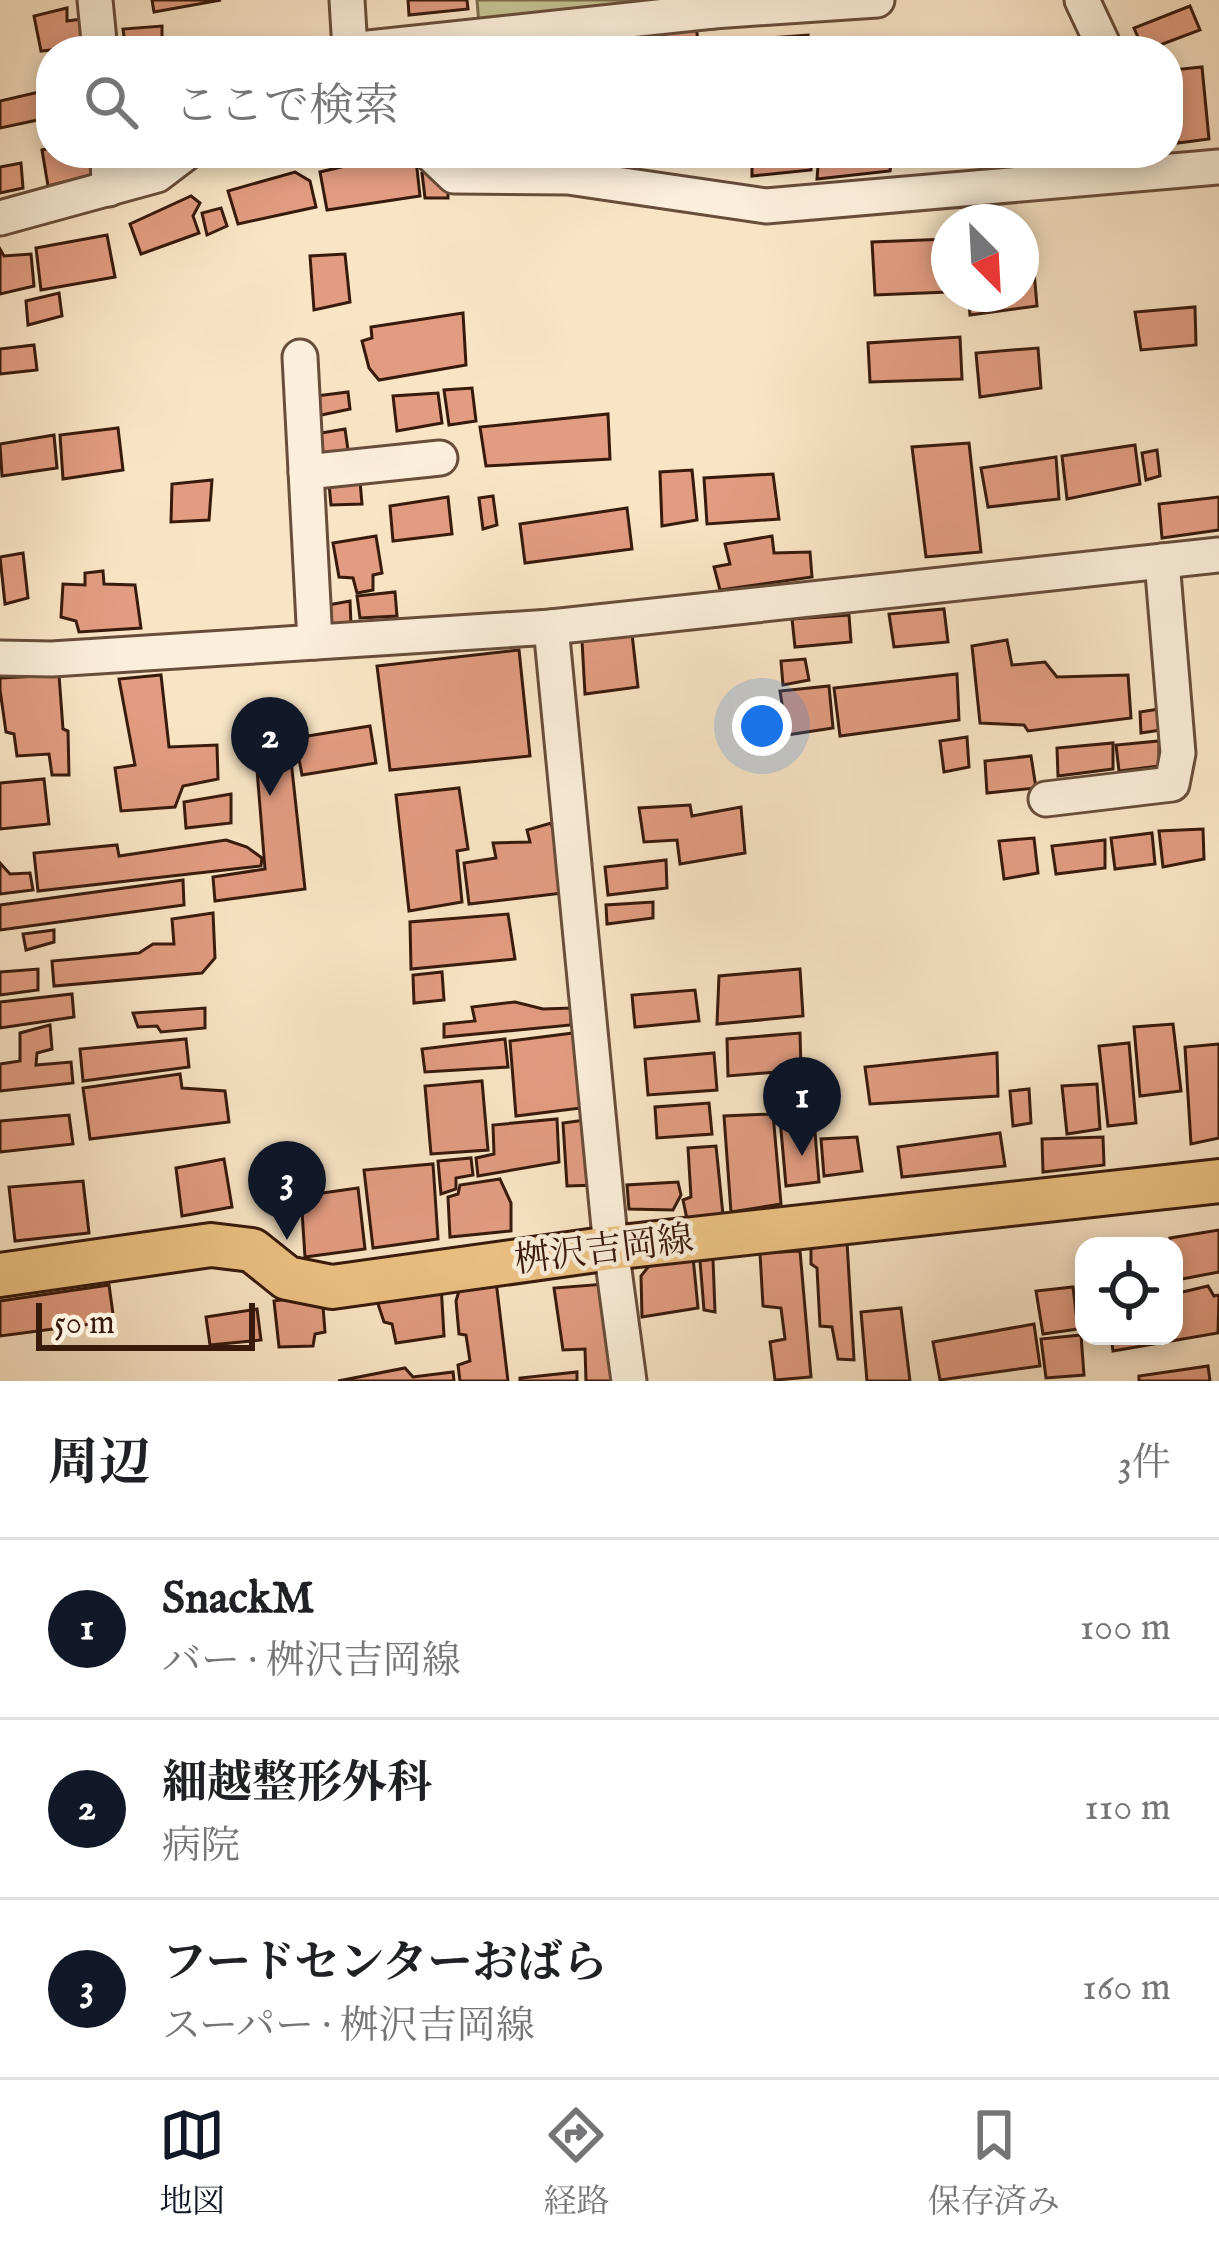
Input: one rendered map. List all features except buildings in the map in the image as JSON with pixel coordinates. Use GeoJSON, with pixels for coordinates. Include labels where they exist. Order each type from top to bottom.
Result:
{"type":"FeatureCollection","features":[{"type":"Feature","properties":{"kind":"main road","name":"桝沢吉岡線"},"geometry":{"type":"LineString","coordinates":[[0,1275],[211,1245],[252,1250],[286,1279],[332,1287],[611,1248],[1219,1181]]}},
{"type":"Feature","properties":{"kind":"street"},"geometry":{"type":"LineString","coordinates":[[95,0],[99,36]]}},
{"type":"Feature","properties":{"kind":"street"},"geometry":{"type":"LineString","coordinates":[[346,0],[349,36]]}},
{"type":"Feature","properties":{"kind":"street"},"geometry":{"type":"LineString","coordinates":[[468,36],[712,5],[877,0]]}},
{"type":"Feature","properties":{"kind":"street"},"geometry":{"type":"LineString","coordinates":[[1082,0],[1099,36]]}},
{"type":"Feature","properties":{"kind":"street"},"geometry":{"type":"LineString","coordinates":[[1183,164],[1219,167]]}},
{"type":"Feature","properties":{"kind":"street"},"geometry":{"type":"LineString","coordinates":[[108,168],[109,189]]}},
{"type":"Feature","properties":{"kind":"street"},"geometry":{"type":"LineString","coordinates":[[0,218],[158,176],[168,168]]}},
{"type":"Feature","properties":{"kind":"street"},"geometry":{"type":"LineString","coordinates":[[446,168],[454,176],[568,177],[766,206],[1104,168]]}},
{"type":"Feature","properties":{"kind":"street"},"geometry":{"type":"LineString","coordinates":[[300,357],[315,642]]}},
{"type":"Feature","properties":{"kind":"street"},"geometry":{"type":"LineString","coordinates":[[306,472],[440,458]]}},
{"type":"Feature","properties":{"kind":"street"},"geometry":{"type":"LineString","coordinates":[[0,658],[52,659],[551,627],[1219,555]]}},
{"type":"Feature","properties":{"kind":"street"},"geometry":{"type":"LineString","coordinates":[[1046,799],[1172,784],[1178,753],[1162,561]]}},
{"type":"Feature","properties":{"kind":"street"},"geometry":{"type":"LineString","coordinates":[[551,627],[611,1248],[629,1381]]}},
{"type":"Feature","properties":{"kind":"shaded area"},"geometry":{"type":"Polygon","coordinates":[[[477,0],[701,0],[479,25],[477,0]]]}},
{"type":"Feature","properties":{"kind":"place","name":"細越整形外科"},"geometry":{"type":"Point","coordinates":[270,796]}},
{"type":"Feature","properties":{"kind":"place","name":"SnackM"},"geometry":{"type":"Point","coordinates":[802,1156]}},
{"type":"Feature","properties":{"kind":"place","name":"フードセンターおばら"},"geometry":{"type":"Point","coordinates":[287,1240]}}]}
